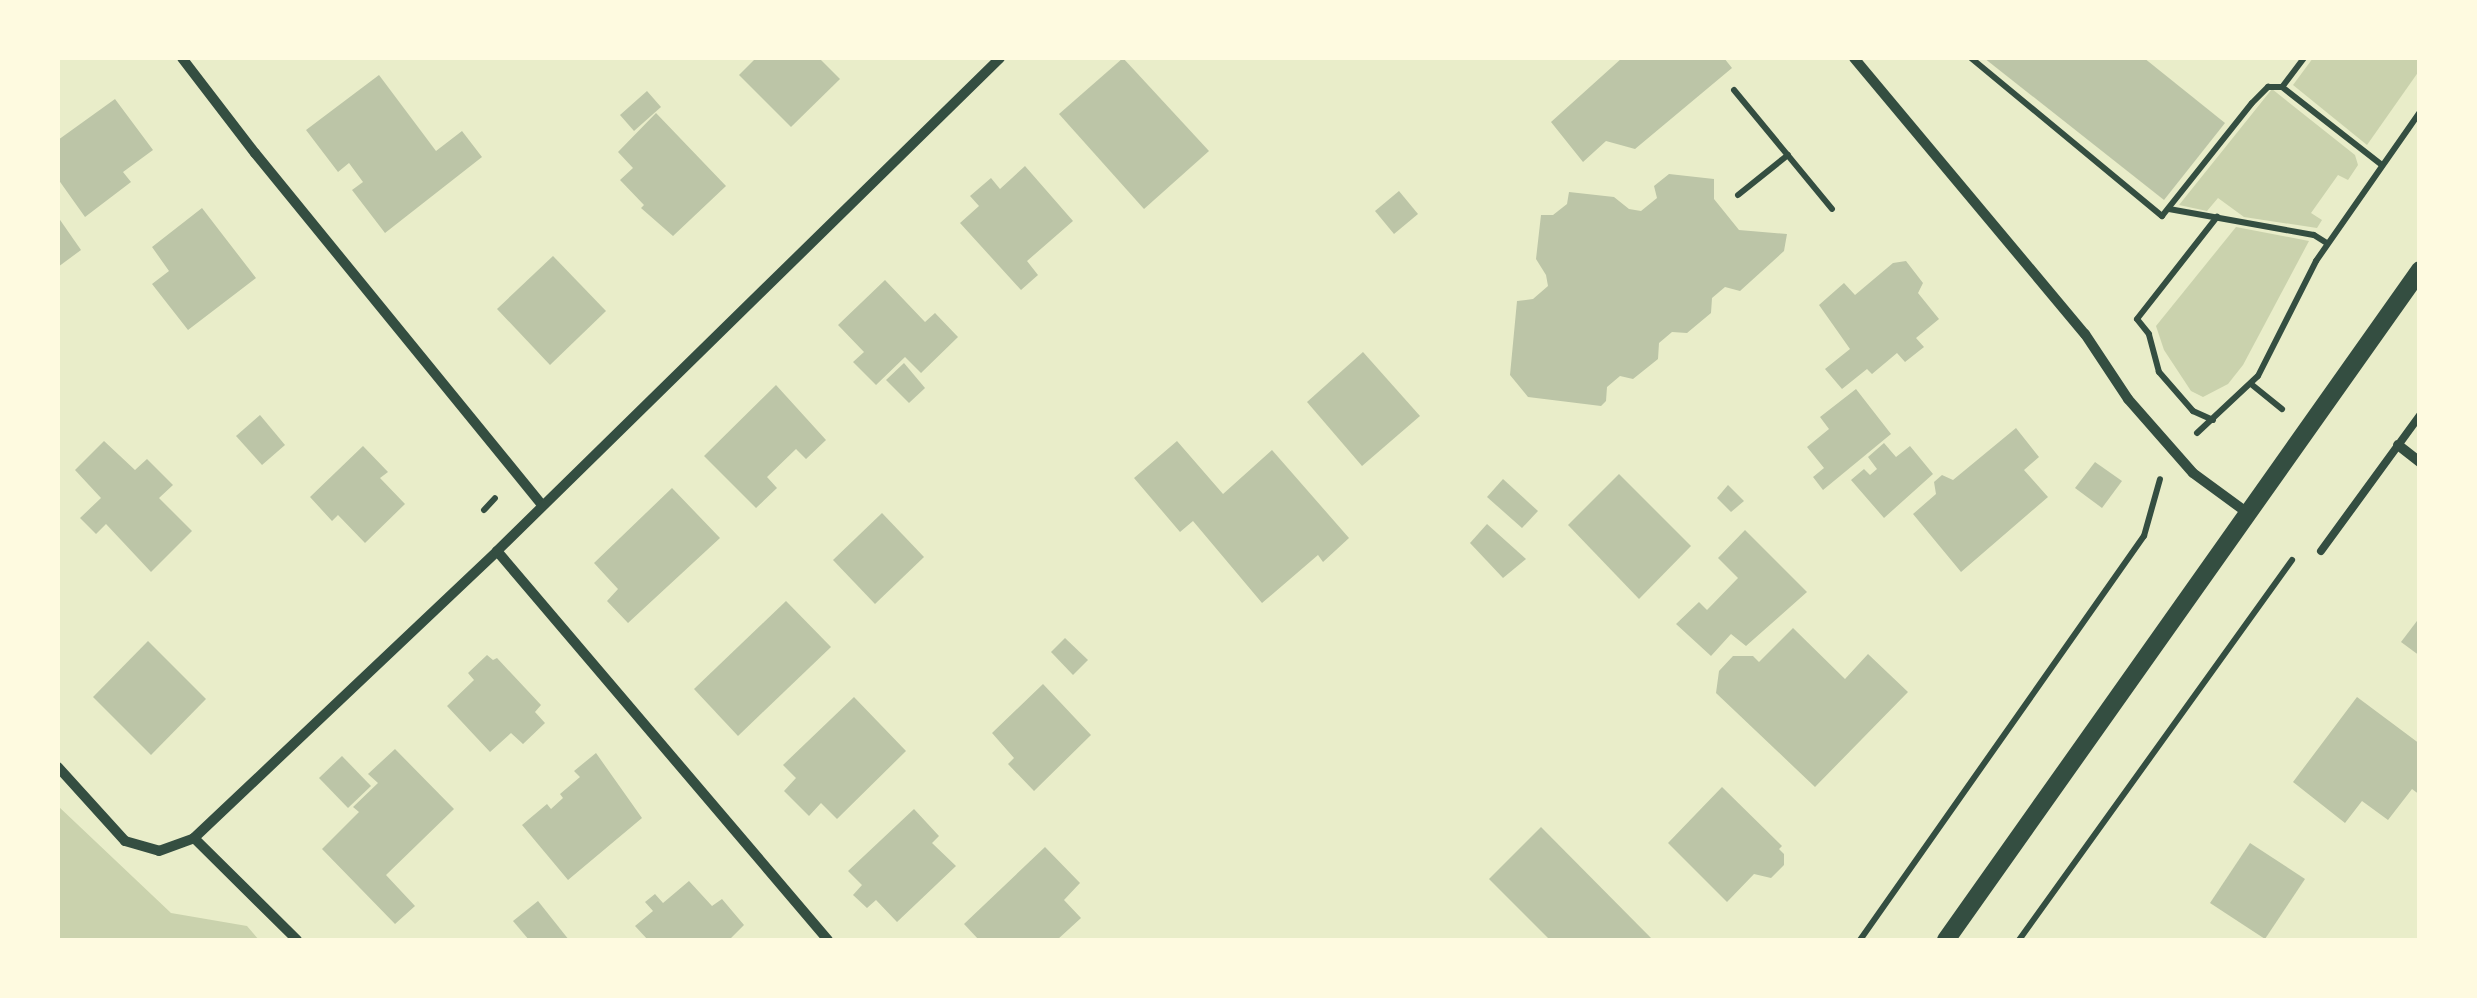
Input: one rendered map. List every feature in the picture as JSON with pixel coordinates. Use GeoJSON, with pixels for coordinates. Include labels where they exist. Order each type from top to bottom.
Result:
{"type":"FeatureCollection","features":[{"type":"Feature","properties":{"kind":"street"},"geometry":{"type":"LineString","coordinates":[[182,58],[254,153],[542,505]]}},
{"type":"Feature","properties":{"kind":"street"},"geometry":{"type":"LineString","coordinates":[[58,767],[126,841],[159,852],[194,838],[497,550],[1000,58]]}},
{"type":"Feature","properties":{"kind":"street"},"geometry":{"type":"LineString","coordinates":[[1854,58],[2085,334],[2128,399],[2193,473],[2248,514]]}},
{"type":"Feature","properties":{"kind":"street"},"geometry":{"type":"LineString","coordinates":[[1946,940],[2420,270]]}},
{"type":"Feature","properties":{"kind":"street"},"geometry":{"type":"LineString","coordinates":[[2398,444],[2420,462]]}},
{"type":"Feature","properties":{"kind":"street"},"geometry":{"type":"LineString","coordinates":[[497,550],[828,940]]}},
{"type":"Feature","properties":{"kind":"street"},"geometry":{"type":"LineString","coordinates":[[194,838],[298,940]]}},
{"type":"Feature","properties":{"kind":"lane"},"geometry":{"type":"LineString","coordinates":[[2321,551],[2420,415]]}},
{"type":"Feature","properties":{"kind":"path"},"geometry":{"type":"LineString","coordinates":[[1971,58],[2162,216],[2268,87],[2282,87],[2382,165]]}},
{"type":"Feature","properties":{"kind":"path"},"geometry":{"type":"LineString","coordinates":[[2282,87],[2304,58]]}},
{"type":"Feature","properties":{"kind":"path"},"geometry":{"type":"LineString","coordinates":[[1734,90],[1832,210]]}},
{"type":"Feature","properties":{"kind":"path"},"geometry":{"type":"LineString","coordinates":[[2195,435],[2258,376],[2328,243],[2420,112]]}},
{"type":"Feature","properties":{"kind":"path"},"geometry":{"type":"LineString","coordinates":[[1738,195],[1788,155]]}},
{"type":"Feature","properties":{"kind":"path"},"geometry":{"type":"LineString","coordinates":[[2168,208],[2314,235],[2328,243]]}},
{"type":"Feature","properties":{"kind":"path"},"geometry":{"type":"LineString","coordinates":[[2213,420],[2193,411],[2160,372],[2149,334],[2137,319],[2217,217]]}},
{"type":"Feature","properties":{"kind":"path"},"geometry":{"type":"LineString","coordinates":[[1860,940],[2144,536],[2162,476]]}},
{"type":"Feature","properties":{"kind":"path"},"geometry":{"type":"LineString","coordinates":[[2019,940],[2290,563]]}},
{"type":"Feature","properties":{"kind":"green space"},"geometry":{"type":"Polygon","coordinates":[[[2313,58],[2419,58],[2419,71],[2367,145],[2293,85],[2313,58]]]}},
{"type":"Feature","properties":{"kind":"green space"},"geometry":{"type":"Polygon","coordinates":[[[2272,89],[2355,155],[2358,165],[2348,180],[2338,175],[2311,213],[2322,220],[2317,228],[2244,217],[2218,198],[2207,211],[2179,205],[2272,89]]]}},
{"type":"Feature","properties":{"kind":"green space"},"geometry":{"type":"Polygon","coordinates":[[[2236,227],[2309,241],[2243,365],[2228,384],[2203,397],[2191,391],[2164,350],[2156,326],[2236,227]]]}},
{"type":"Feature","properties":{"kind":"green space"},"geometry":{"type":"Polygon","coordinates":[[[58,806],[171,913],[247,926],[259,940],[58,940],[58,806]]]}},
{"type":"Feature","properties":{"kind":"building"},"geometry":{"type":"Polygon","coordinates":[[[756,58],[819,58],[840,79],[791,127],[739,75],[756,58]]]}},
{"type":"Feature","properties":{"kind":"building"},"geometry":{"type":"Polygon","coordinates":[[[1123,58],[1209,151],[1144,209],[1059,114],[1123,58]]]}},
{"type":"Feature","properties":{"kind":"building"},"geometry":{"type":"Polygon","coordinates":[[[1622,58],[1724,58],[1732,68],[1635,149],[1606,141],[1583,162],[1551,122],[1622,58]]]}},
{"type":"Feature","properties":{"kind":"building"},"geometry":{"type":"Polygon","coordinates":[[[1984,58],[2144,58],[2225,123],[2164,200],[1984,58]]]}},
{"type":"Feature","properties":{"kind":"building"},"geometry":{"type":"Polygon","coordinates":[[[379,75],[436,151],[462,131],[482,157],[385,233],[352,190],[363,182],[349,163],[338,172],[306,130],[379,75]]]}},
{"type":"Feature","properties":{"kind":"building"},"geometry":{"type":"Polygon","coordinates":[[[647,91],[661,107],[634,131],[620,115],[647,91]]]}},
{"type":"Feature","properties":{"kind":"building"},"geometry":{"type":"Polygon","coordinates":[[[115,99],[153,150],[123,172],[131,182],[85,217],[58,179],[58,140],[115,99]]]}},
{"type":"Feature","properties":{"kind":"building"},"geometry":{"type":"Polygon","coordinates":[[[656,113],[726,186],[673,236],[641,208],[644,205],[620,180],[633,168],[618,152],[656,113]]]}},
{"type":"Feature","properties":{"kind":"building"},"geometry":{"type":"Polygon","coordinates":[[[1025,166],[1073,221],[1027,261],[1038,275],[1021,290],[960,223],[979,206],[970,196],[991,178],[1000,189],[1025,166]]]}},
{"type":"Feature","properties":{"kind":"building"},"geometry":{"type":"Polygon","coordinates":[[[1669,174],[1714,179],[1714,199],[1739,230],[1787,234],[1784,251],[1740,291],[1725,287],[1712,298],[1711,313],[1687,333],[1672,332],[1659,343],[1658,359],[1633,379],[1620,376],[1607,387],[1606,401],[1601,406],[1528,397],[1510,375],[1517,301],[1533,299],[1548,286],[1536,259],[1541,215],[1553,215],[1567,204],[1569,192],[1614,197],[1629,209],[1641,211],[1657,198],[1654,186],[1669,174]]]}},
{"type":"Feature","properties":{"kind":"building"},"geometry":{"type":"Polygon","coordinates":[[[1399,191],[1418,214],[1394,234],[1375,211],[1399,191]]]}},
{"type":"Feature","properties":{"kind":"building"},"geometry":{"type":"Polygon","coordinates":[[[202,208],[256,278],[188,330],[152,284],[169,271],[152,247],[202,208]]]}},
{"type":"Feature","properties":{"kind":"building"},"geometry":{"type":"Polygon","coordinates":[[[58,217],[81,250],[58,267],[58,217]]]}},
{"type":"Feature","properties":{"kind":"building"},"geometry":{"type":"Polygon","coordinates":[[[553,256],[606,311],[550,365],[497,309],[553,256]]]}},
{"type":"Feature","properties":{"kind":"building"},"geometry":{"type":"Polygon","coordinates":[[[1906,261],[1923,283],[1918,293],[1939,319],[1916,338],[1924,347],[1905,362],[1897,353],[1872,374],[1867,369],[1842,389],[1825,369],[1850,349],[1819,305],[1844,283],[1855,295],[1893,263],[1906,261]]]}},
{"type":"Feature","properties":{"kind":"building"},"geometry":{"type":"Polygon","coordinates":[[[885,280],[925,322],[935,313],[958,337],[921,373],[905,357],[876,385],[853,362],[864,352],[838,325],[885,280]]]}},
{"type":"Feature","properties":{"kind":"building"},"geometry":{"type":"Polygon","coordinates":[[[1363,352],[1420,416],[1362,466],[1307,402],[1363,352]]]}},
{"type":"Feature","properties":{"kind":"building"},"geometry":{"type":"Polygon","coordinates":[[[904,363],[925,388],[909,403],[886,380],[904,363]]]}},
{"type":"Feature","properties":{"kind":"building"},"geometry":{"type":"Polygon","coordinates":[[[776,385],[826,440],[806,459],[796,449],[767,477],[777,488],[756,508],[704,456],[776,385]]]}},
{"type":"Feature","properties":{"kind":"building"},"geometry":{"type":"Polygon","coordinates":[[[1856,389],[1891,434],[1823,490],[1813,477],[1824,468],[1807,447],[1829,429],[1820,417],[1856,389]]]}},
{"type":"Feature","properties":{"kind":"building"},"geometry":{"type":"Polygon","coordinates":[[[260,415],[285,445],[262,465],[236,436],[260,415]]]}},
{"type":"Feature","properties":{"kind":"building"},"geometry":{"type":"Polygon","coordinates":[[[2016,428],[2039,457],[2024,470],[2048,497],[1961,572],[1913,514],[1936,494],[1934,482],[1942,475],[1953,480],[2016,428]]]}},
{"type":"Feature","properties":{"kind":"building"},"geometry":{"type":"Polygon","coordinates":[[[104,441],[135,470],[147,459],[173,485],[159,498],[192,531],[151,572],[106,524],[96,534],[80,518],[101,498],[75,470],[104,441]]]}},
{"type":"Feature","properties":{"kind":"building"},"geometry":{"type":"Polygon","coordinates":[[[1177,441],[1223,494],[1272,450],[1349,538],[1323,562],[1318,555],[1262,603],[1193,521],[1180,532],[1134,478],[1177,441]]]}},
{"type":"Feature","properties":{"kind":"building"},"geometry":{"type":"Polygon","coordinates":[[[1884,443],[1896,457],[1910,446],[1933,474],[1884,518],[1851,480],[1864,469],[1870,475],[1877,469],[1868,457],[1884,443]]]}},
{"type":"Feature","properties":{"kind":"building"},"geometry":{"type":"Polygon","coordinates":[[[363,446],[388,472],[380,478],[405,504],[365,543],[338,515],[332,521],[310,497],[363,446]]]}},
{"type":"Feature","properties":{"kind":"building"},"geometry":{"type":"Polygon","coordinates":[[[2095,462],[2122,481],[2102,508],[2075,488],[2095,462]]]}},
{"type":"Feature","properties":{"kind":"building"},"geometry":{"type":"Polygon","coordinates":[[[1619,474],[1691,546],[1639,599],[1568,525],[1619,474]]]}},
{"type":"Feature","properties":{"kind":"building"},"geometry":{"type":"Polygon","coordinates":[[[1503,479],[1538,511],[1522,528],[1487,497],[1503,479]]]}},
{"type":"Feature","properties":{"kind":"building"},"geometry":{"type":"Polygon","coordinates":[[[1728,485],[1744,501],[1731,512],[1717,498],[1728,485]]]}},
{"type":"Feature","properties":{"kind":"building"},"geometry":{"type":"Polygon","coordinates":[[[672,488],[720,538],[628,623],[607,601],[618,589],[594,563],[672,488]]]}},
{"type":"Feature","properties":{"kind":"building"},"geometry":{"type":"Polygon","coordinates":[[[882,513],[924,557],[875,604],[833,560],[882,513]]]}},
{"type":"Feature","properties":{"kind":"building"},"geometry":{"type":"Polygon","coordinates":[[[1487,524],[1526,559],[1503,578],[1470,543],[1487,524]]]}},
{"type":"Feature","properties":{"kind":"building"},"geometry":{"type":"Polygon","coordinates":[[[1745,530],[1807,592],[1746,646],[1731,634],[1711,656],[1676,624],[1699,602],[1707,610],[1738,578],[1718,558],[1745,530]]]}},
{"type":"Feature","properties":{"kind":"building"},"geometry":{"type":"Polygon","coordinates":[[[786,601],[831,647],[738,736],[694,689],[786,601]]]}},
{"type":"Feature","properties":{"kind":"building"},"geometry":{"type":"Polygon","coordinates":[[[2420,617],[2420,656],[2401,642],[2420,617]]]}},
{"type":"Feature","properties":{"kind":"building"},"geometry":{"type":"Polygon","coordinates":[[[1793,628],[1845,679],[1868,654],[1908,692],[1815,787],[1716,693],[1719,671],[1733,656],[1753,656],[1759,662],[1793,628]]]}},
{"type":"Feature","properties":{"kind":"building"},"geometry":{"type":"Polygon","coordinates":[[[1065,638],[1088,660],[1073,675],[1051,652],[1065,638]]]}},
{"type":"Feature","properties":{"kind":"building"},"geometry":{"type":"Polygon","coordinates":[[[148,641],[206,699],[151,755],[93,697],[148,641]]]}},
{"type":"Feature","properties":{"kind":"building"},"geometry":{"type":"Polygon","coordinates":[[[487,655],[493,660],[497,658],[541,705],[535,712],[545,723],[523,744],[511,733],[490,752],[447,706],[474,680],[468,673],[487,655]]]}},
{"type":"Feature","properties":{"kind":"building"},"geometry":{"type":"Polygon","coordinates":[[[1043,684],[1091,735],[1034,791],[1008,764],[1014,758],[992,733],[1043,684]]]}},
{"type":"Feature","properties":{"kind":"building"},"geometry":{"type":"Polygon","coordinates":[[[854,697],[906,751],[837,819],[821,803],[809,816],[784,791],[796,778],[783,765],[854,697]]]}},
{"type":"Feature","properties":{"kind":"building"},"geometry":{"type":"Polygon","coordinates":[[[2357,697],[2420,744],[2420,795],[2412,789],[2388,820],[2362,801],[2345,823],[2293,782],[2357,697]]]}},
{"type":"Feature","properties":{"kind":"building"},"geometry":{"type":"Polygon","coordinates":[[[395,749],[454,809],[386,875],[415,906],[395,924],[322,849],[359,812],[353,807],[378,783],[368,774],[395,749]]]}},
{"type":"Feature","properties":{"kind":"building"},"geometry":{"type":"Polygon","coordinates":[[[596,753],[642,818],[568,880],[522,825],[547,804],[551,809],[563,798],[560,794],[580,777],[574,771],[596,753]]]}},
{"type":"Feature","properties":{"kind":"building"},"geometry":{"type":"Polygon","coordinates":[[[342,756],[371,786],[348,808],[319,778],[342,756]]]}},
{"type":"Feature","properties":{"kind":"building"},"geometry":{"type":"Polygon","coordinates":[[[1722,787],[1782,846],[1779,849],[1784,854],[1784,865],[1771,878],[1754,874],[1727,902],[1668,843],[1722,787]]]}},
{"type":"Feature","properties":{"kind":"building"},"geometry":{"type":"Polygon","coordinates":[[[914,809],[939,836],[932,843],[956,866],[897,922],[876,900],[867,908],[853,895],[862,885],[848,871],[914,809]]]}},
{"type":"Feature","properties":{"kind":"building"},"geometry":{"type":"Polygon","coordinates":[[[1541,827],[1653,940],[1550,940],[1489,879],[1541,827]]]}},
{"type":"Feature","properties":{"kind":"building"},"geometry":{"type":"Polygon","coordinates":[[[2250,843],[2305,879],[2265,939],[2210,903],[2250,843]]]}},
{"type":"Feature","properties":{"kind":"building"},"geometry":{"type":"Polygon","coordinates":[[[1045,847],[1080,883],[1064,900],[1081,918],[1057,940],[979,940],[964,924],[1045,847]]]}},
{"type":"Feature","properties":{"kind":"building"},"geometry":{"type":"Polygon","coordinates":[[[689,881],[712,906],[722,899],[744,925],[729,940],[648,940],[635,926],[653,911],[645,902],[655,894],[663,903],[689,881]]]}},
{"type":"Feature","properties":{"kind":"building"},"geometry":{"type":"Polygon","coordinates":[[[538,901],[569,940],[529,940],[513,921],[538,901]]]}}]}
